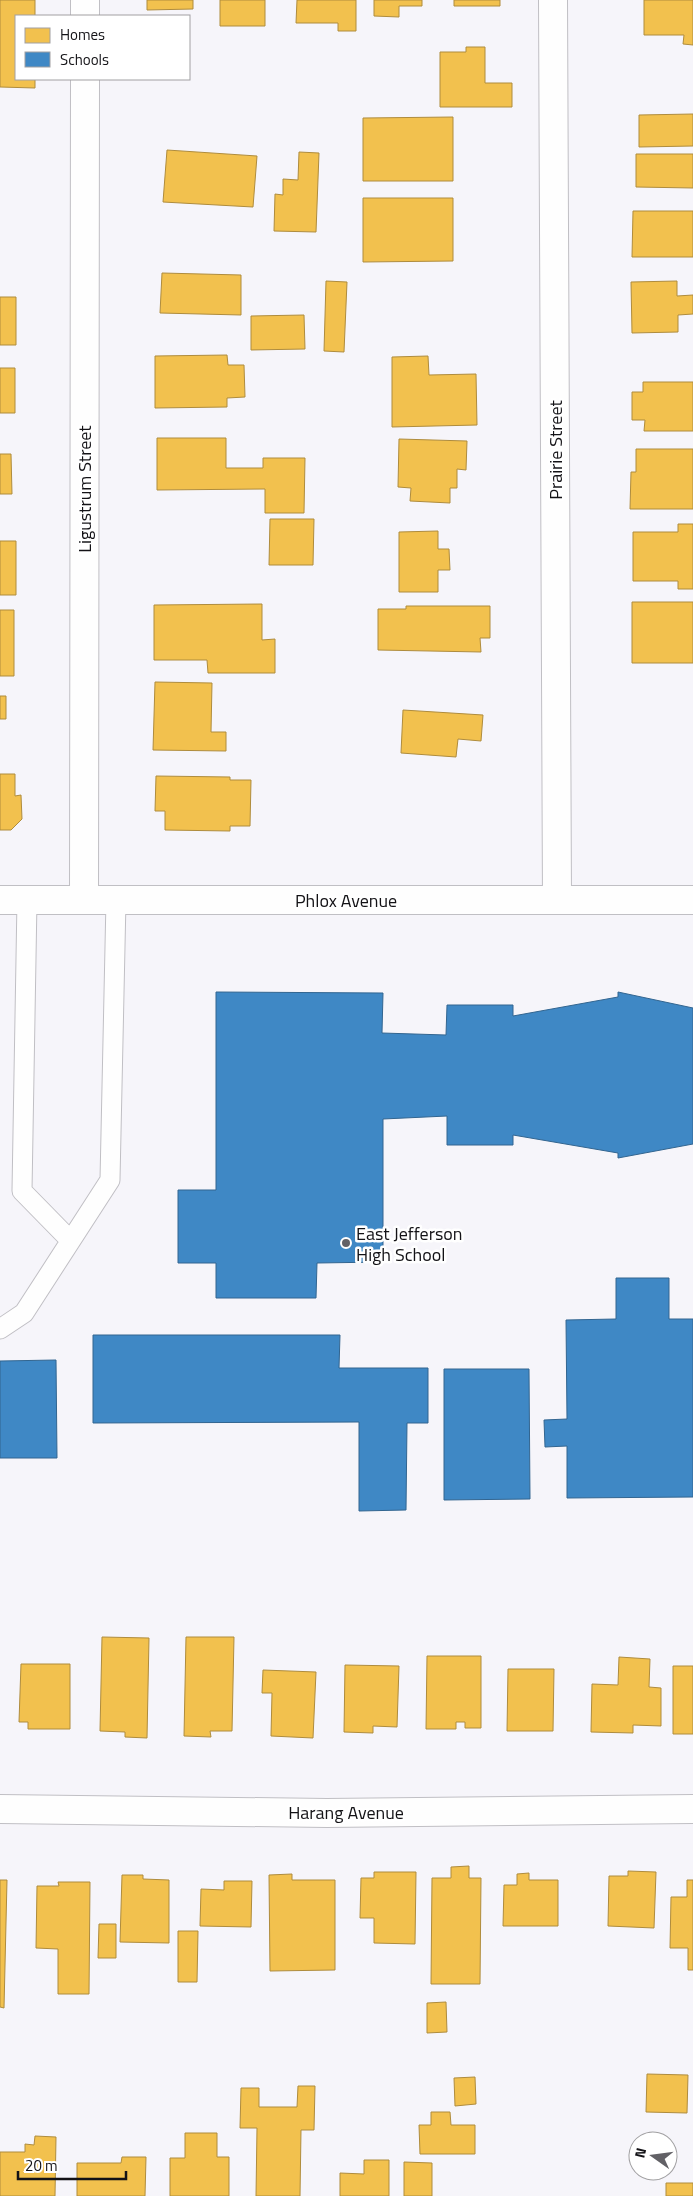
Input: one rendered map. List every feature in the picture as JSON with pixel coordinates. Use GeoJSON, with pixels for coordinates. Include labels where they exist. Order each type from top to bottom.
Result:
{"type":"FeatureCollection","features":[{"type":"Feature","properties":{"kind":"street"},"geometry":{"type":"LineString","coordinates":[[85,0],[85,15]]}},
{"type":"Feature","properties":{"kind":"street","name":"Prairie Street"},"geometry":{"type":"LineString","coordinates":[[553,0],[557,900]]}},
{"type":"Feature","properties":{"kind":"street","name":"Ligustrum Street"},"geometry":{"type":"LineString","coordinates":[[84,900],[85,80]]}},
{"type":"Feature","properties":{"kind":"street","name":"Phlox Avenue"},"geometry":{"type":"LineString","coordinates":[[0,900],[693,900]]}},
{"type":"Feature","properties":{"kind":"street","name":"Harang Avenue"},"geometry":{"type":"LineString","coordinates":[[0,1809],[327,1813],[693,1809]]}},
{"type":"Feature","properties":{"kind":"lane"},"geometry":{"type":"LineString","coordinates":[[27,900],[22,1191],[70,1240]]}},
{"type":"Feature","properties":{"kind":"lane"},"geometry":{"type":"LineString","coordinates":[[0,1329],[24,1313],[110,1180],[116,900]]}},
{"type":"Feature","properties":{"kind":"building: Homes"},"geometry":{"type":"Polygon","coordinates":[[[0,0],[35,0],[35,15],[15,15],[15,80],[35,80],[35,88],[0,87],[0,0]]]}},
{"type":"Feature","properties":{"kind":"building: Homes"},"geometry":{"type":"Polygon","coordinates":[[[147,0],[193,0],[193,9],[147,10],[147,0]]]}},
{"type":"Feature","properties":{"kind":"building: Homes"},"geometry":{"type":"Polygon","coordinates":[[[220,0],[265,0],[265,26],[220,26],[220,0]]]}},
{"type":"Feature","properties":{"kind":"building: Homes"},"geometry":{"type":"Polygon","coordinates":[[[297,0],[356,0],[356,31],[338,31],[338,23],[296,23],[297,0]]]}},
{"type":"Feature","properties":{"kind":"building: Homes"},"geometry":{"type":"Polygon","coordinates":[[[374,0],[422,0],[422,6],[399,6],[399,17],[374,16],[374,0]]]}},
{"type":"Feature","properties":{"kind":"building: Homes"},"geometry":{"type":"Polygon","coordinates":[[[454,0],[500,0],[500,6],[454,6],[454,0]]]}},
{"type":"Feature","properties":{"kind":"building: Homes"},"geometry":{"type":"Polygon","coordinates":[[[644,0],[693,0],[693,45],[683,44],[684,35],[644,35],[644,0]]]}},
{"type":"Feature","properties":{"kind":"building: Homes"},"geometry":{"type":"Polygon","coordinates":[[[466,47],[485,47],[485,83],[512,83],[512,107],[440,107],[440,52],[466,52],[466,47]]]}},
{"type":"Feature","properties":{"kind":"building: Homes"},"geometry":{"type":"Polygon","coordinates":[[[693,114],[693,146],[639,147],[639,115],[693,114]]]}},
{"type":"Feature","properties":{"kind":"building: Homes"},"geometry":{"type":"Polygon","coordinates":[[[453,117],[453,181],[363,181],[363,118],[453,117]]]}},
{"type":"Feature","properties":{"kind":"building: Homes"},"geometry":{"type":"Polygon","coordinates":[[[167,150],[257,156],[253,207],[163,202],[167,150]]]}},
{"type":"Feature","properties":{"kind":"building: Homes"},"geometry":{"type":"Polygon","coordinates":[[[299,152],[319,153],[316,232],[274,231],[275,194],[283,195],[283,179],[298,180],[299,152]]]}},
{"type":"Feature","properties":{"kind":"building: Homes"},"geometry":{"type":"Polygon","coordinates":[[[636,154],[693,154],[693,188],[636,187],[636,154]]]}},
{"type":"Feature","properties":{"kind":"building: Homes"},"geometry":{"type":"Polygon","coordinates":[[[363,198],[453,198],[453,261],[363,262],[363,198]]]}},
{"type":"Feature","properties":{"kind":"building: Homes"},"geometry":{"type":"Polygon","coordinates":[[[633,211],[693,211],[693,257],[632,257],[633,211]]]}},
{"type":"Feature","properties":{"kind":"building: Homes"},"geometry":{"type":"Polygon","coordinates":[[[162,273],[241,275],[241,315],[160,313],[162,273]]]}},
{"type":"Feature","properties":{"kind":"building: Homes"},"geometry":{"type":"Polygon","coordinates":[[[326,281],[347,282],[344,352],[324,351],[326,281]]]}},
{"type":"Feature","properties":{"kind":"building: Homes"},"geometry":{"type":"Polygon","coordinates":[[[677,281],[677,296],[693,295],[693,314],[678,315],[678,332],[632,333],[631,282],[677,281]]]}},
{"type":"Feature","properties":{"kind":"building: Homes"},"geometry":{"type":"Polygon","coordinates":[[[0,297],[16,297],[16,345],[0,345],[0,297]]]}},
{"type":"Feature","properties":{"kind":"building: Homes"},"geometry":{"type":"Polygon","coordinates":[[[304,315],[305,349],[251,350],[251,316],[304,315]]]}},
{"type":"Feature","properties":{"kind":"building: Homes"},"geometry":{"type":"Polygon","coordinates":[[[227,355],[228,365],[244,365],[245,397],[227,398],[227,407],[155,408],[155,356],[227,355]]]}},
{"type":"Feature","properties":{"kind":"building: Homes"},"geometry":{"type":"Polygon","coordinates":[[[428,356],[429,375],[476,374],[477,425],[392,427],[392,357],[428,356]]]}},
{"type":"Feature","properties":{"kind":"building: Homes"},"geometry":{"type":"Polygon","coordinates":[[[0,368],[15,368],[15,413],[0,413],[0,368]]]}},
{"type":"Feature","properties":{"kind":"building: Homes"},"geometry":{"type":"Polygon","coordinates":[[[643,382],[693,382],[693,431],[644,431],[645,420],[632,420],[632,392],[643,392],[643,382]]]}},
{"type":"Feature","properties":{"kind":"building: Homes"},"geometry":{"type":"Polygon","coordinates":[[[157,438],[226,438],[226,468],[263,468],[263,458],[305,458],[304,513],[265,513],[265,489],[157,490],[157,438]]]}},
{"type":"Feature","properties":{"kind":"building: Homes"},"geometry":{"type":"Polygon","coordinates":[[[399,439],[467,441],[466,470],[457,469],[457,488],[450,488],[450,503],[410,501],[411,488],[398,487],[399,439]]]}},
{"type":"Feature","properties":{"kind":"building: Homes"},"geometry":{"type":"Polygon","coordinates":[[[636,449],[693,449],[693,509],[630,509],[631,472],[636,472],[636,449]]]}},
{"type":"Feature","properties":{"kind":"building: Homes"},"geometry":{"type":"Polygon","coordinates":[[[0,454],[11,454],[12,494],[0,494],[0,454]]]}},
{"type":"Feature","properties":{"kind":"building: Homes"},"geometry":{"type":"Polygon","coordinates":[[[270,519],[314,519],[313,565],[269,565],[270,519]]]}},
{"type":"Feature","properties":{"kind":"building: Homes"},"geometry":{"type":"Polygon","coordinates":[[[678,524],[693,524],[693,589],[678,589],[678,581],[633,581],[633,532],[678,532],[678,524]]]}},
{"type":"Feature","properties":{"kind":"building: Homes"},"geometry":{"type":"Polygon","coordinates":[[[438,531],[438,549],[449,549],[450,570],[438,570],[438,592],[399,592],[399,532],[438,531]]]}},
{"type":"Feature","properties":{"kind":"building: Homes"},"geometry":{"type":"Polygon","coordinates":[[[0,541],[16,541],[16,595],[0,595],[0,541]]]}},
{"type":"Feature","properties":{"kind":"building: Homes"},"geometry":{"type":"Polygon","coordinates":[[[632,602],[693,602],[693,663],[632,663],[632,602]]]}},
{"type":"Feature","properties":{"kind":"building: Homes"},"geometry":{"type":"Polygon","coordinates":[[[262,604],[262,640],[275,639],[275,673],[208,673],[207,660],[154,660],[154,605],[262,604]]]}},
{"type":"Feature","properties":{"kind":"building: Homes"},"geometry":{"type":"Polygon","coordinates":[[[406,606],[490,606],[490,638],[480,638],[481,652],[378,650],[378,609],[406,609],[406,606]]]}},
{"type":"Feature","properties":{"kind":"building: Homes"},"geometry":{"type":"Polygon","coordinates":[[[0,610],[14,610],[14,676],[0,676],[0,610]]]}},
{"type":"Feature","properties":{"kind":"building: Homes"},"geometry":{"type":"Polygon","coordinates":[[[155,682],[212,683],[211,732],[226,732],[226,751],[153,750],[155,682]]]}},
{"type":"Feature","properties":{"kind":"building: Homes"},"geometry":{"type":"Polygon","coordinates":[[[0,696],[6,696],[6,719],[0,719],[0,696]]]}},
{"type":"Feature","properties":{"kind":"building: Homes"},"geometry":{"type":"Polygon","coordinates":[[[403,710],[483,715],[481,741],[458,739],[456,757],[401,753],[403,710]]]}},
{"type":"Feature","properties":{"kind":"building: Homes"},"geometry":{"type":"Polygon","coordinates":[[[0,774],[15,774],[15,796],[21,795],[22,819],[11,830],[0,830],[0,774]]]}},
{"type":"Feature","properties":{"kind":"building: Homes"},"geometry":{"type":"Polygon","coordinates":[[[156,776],[230,777],[230,780],[251,780],[250,826],[230,826],[230,831],[165,830],[165,811],[155,811],[156,776]]]}},
{"type":"Feature","properties":{"kind":"building: Homes"},"geometry":{"type":"Polygon","coordinates":[[[102,1637],[149,1638],[147,1738],[125,1737],[125,1732],[100,1731],[102,1637]]]}},
{"type":"Feature","properties":{"kind":"building: Homes"},"geometry":{"type":"Polygon","coordinates":[[[186,1637],[234,1637],[232,1731],[210,1731],[211,1737],[184,1736],[186,1637]]]}},
{"type":"Feature","properties":{"kind":"building: Homes"},"geometry":{"type":"Polygon","coordinates":[[[427,1656],[481,1656],[481,1728],[465,1728],[465,1722],[456,1722],[456,1729],[426,1729],[427,1656]]]}},
{"type":"Feature","properties":{"kind":"building: Homes"},"geometry":{"type":"Polygon","coordinates":[[[619,1657],[650,1659],[649,1687],[661,1688],[661,1726],[633,1725],[633,1733],[591,1732],[592,1684],[618,1685],[619,1657]]]}},
{"type":"Feature","properties":{"kind":"building: Homes"},"geometry":{"type":"Polygon","coordinates":[[[21,1664],[70,1664],[70,1729],[28,1729],[28,1722],[19,1722],[21,1664]]]}},
{"type":"Feature","properties":{"kind":"building: Homes"},"geometry":{"type":"Polygon","coordinates":[[[345,1665],[399,1666],[397,1727],[373,1726],[373,1733],[344,1732],[345,1665]]]}},
{"type":"Feature","properties":{"kind":"building: Homes"},"geometry":{"type":"Polygon","coordinates":[[[673,1666],[693,1666],[693,1734],[673,1734],[673,1666]]]}},
{"type":"Feature","properties":{"kind":"building: Homes"},"geometry":{"type":"Polygon","coordinates":[[[508,1669],[554,1669],[553,1731],[507,1731],[508,1669]]]}},
{"type":"Feature","properties":{"kind":"building: Homes"},"geometry":{"type":"Polygon","coordinates":[[[263,1670],[316,1672],[313,1738],[271,1736],[272,1693],[262,1693],[263,1670]]]}},
{"type":"Feature","properties":{"kind":"building: Homes"},"geometry":{"type":"Polygon","coordinates":[[[469,1866],[469,1878],[481,1878],[480,1984],[431,1984],[432,1878],[451,1878],[451,1867],[469,1866]]]}},
{"type":"Feature","properties":{"kind":"building: Homes"},"geometry":{"type":"Polygon","coordinates":[[[628,1871],[656,1872],[654,1928],[608,1926],[609,1876],[628,1876],[628,1871]]]}},
{"type":"Feature","properties":{"kind":"building: Homes"},"geometry":{"type":"Polygon","coordinates":[[[374,1872],[416,1872],[415,1944],[374,1943],[374,1918],[360,1918],[361,1878],[374,1878],[374,1872]]]}},
{"type":"Feature","properties":{"kind":"building: Homes"},"geometry":{"type":"Polygon","coordinates":[[[529,1873],[529,1880],[558,1880],[558,1926],[503,1926],[504,1885],[517,1885],[517,1874],[529,1873]]]}},
{"type":"Feature","properties":{"kind":"building: Homes"},"geometry":{"type":"Polygon","coordinates":[[[292,1874],[292,1880],[335,1880],[335,1970],[270,1971],[269,1875],[292,1874]]]}},
{"type":"Feature","properties":{"kind":"building: Homes"},"geometry":{"type":"Polygon","coordinates":[[[122,1875],[143,1875],[143,1879],[169,1880],[169,1943],[120,1942],[122,1875]]]}},
{"type":"Feature","properties":{"kind":"building: Homes"},"geometry":{"type":"Polygon","coordinates":[[[0,1880],[7,1880],[4,2008],[0,2007],[0,1880]]]}},
{"type":"Feature","properties":{"kind":"building: Homes"},"geometry":{"type":"Polygon","coordinates":[[[687,1880],[693,1880],[693,1970],[688,1970],[688,1948],[670,1948],[671,1897],[687,1897],[687,1880]]]}},
{"type":"Feature","properties":{"kind":"building: Homes"},"geometry":{"type":"Polygon","coordinates":[[[224,1881],[252,1881],[251,1927],[200,1926],[201,1889],[224,1890],[224,1881]]]}},
{"type":"Feature","properties":{"kind":"building: Homes"},"geometry":{"type":"Polygon","coordinates":[[[58,1882],[90,1882],[89,1994],[58,1994],[58,1949],[36,1948],[37,1886],[59,1886],[58,1882]]]}},
{"type":"Feature","properties":{"kind":"building: Homes"},"geometry":{"type":"Polygon","coordinates":[[[99,1924],[116,1924],[116,1958],[98,1958],[99,1924]]]}},
{"type":"Feature","properties":{"kind":"building: Homes"},"geometry":{"type":"Polygon","coordinates":[[[178,1931],[198,1931],[197,1982],[178,1982],[178,1931]]]}},
{"type":"Feature","properties":{"kind":"building: Homes"},"geometry":{"type":"Polygon","coordinates":[[[446,2002],[447,2032],[427,2033],[427,2003],[446,2002]]]}},
{"type":"Feature","properties":{"kind":"building: Homes"},"geometry":{"type":"Polygon","coordinates":[[[647,2074],[688,2075],[687,2113],[646,2112],[647,2074]]]}},
{"type":"Feature","properties":{"kind":"building: Homes"},"geometry":{"type":"Polygon","coordinates":[[[475,2077],[476,2104],[455,2106],[454,2078],[475,2077]]]}},
{"type":"Feature","properties":{"kind":"building: Homes"},"geometry":{"type":"Polygon","coordinates":[[[298,2086],[315,2086],[314,2130],[301,2130],[300,2196],[256,2196],[257,2128],[240,2128],[241,2088],[259,2088],[259,2107],[297,2107],[298,2086]]]}},
{"type":"Feature","properties":{"kind":"building: Homes"},"geometry":{"type":"Polygon","coordinates":[[[431,2112],[450,2112],[451,2125],[475,2125],[475,2154],[420,2154],[419,2125],[431,2125],[431,2112]]]}},
{"type":"Feature","properties":{"kind":"building: Homes"},"geometry":{"type":"Polygon","coordinates":[[[185,2133],[217,2133],[217,2157],[229,2157],[229,2196],[170,2196],[170,2158],[185,2158],[185,2133]]]}},
{"type":"Feature","properties":{"kind":"building: Homes"},"geometry":{"type":"Polygon","coordinates":[[[35,2136],[56,2137],[55,2196],[0,2196],[0,2152],[25,2152],[25,2144],[34,2145],[35,2136]]]}},
{"type":"Feature","properties":{"kind":"building: Homes"},"geometry":{"type":"Polygon","coordinates":[[[122,2157],[146,2157],[145,2196],[77,2196],[77,2163],[121,2163],[122,2157]]]}},
{"type":"Feature","properties":{"kind":"building: Homes"},"geometry":{"type":"Polygon","coordinates":[[[364,2160],[389,2160],[389,2196],[340,2196],[340,2173],[364,2174],[364,2160]]]}},
{"type":"Feature","properties":{"kind":"building: Homes"},"geometry":{"type":"Polygon","coordinates":[[[404,2162],[432,2163],[432,2196],[404,2196],[404,2162]]]}},
{"type":"Feature","properties":{"kind":"building: Homes"},"geometry":{"type":"Polygon","coordinates":[[[666,2183],[693,2183],[693,2196],[666,2196],[666,2183]]]}},
{"type":"Feature","properties":{"kind":"building: Schools"},"geometry":{"type":"Polygon","coordinates":[[[216,992],[383,993],[382,1033],[446,1035],[447,1005],[513,1005],[513,1016],[618,997],[618,992],[693,1008],[693,1144],[618,1158],[618,1153],[513,1135],[513,1145],[447,1145],[447,1116],[383,1119],[383,1262],[317,1263],[316,1298],[216,1298],[216,1263],[178,1263],[178,1190],[216,1190],[216,992]]]}},
{"type":"Feature","properties":{"kind":"building: Schools"},"geometry":{"type":"Polygon","coordinates":[[[616,1278],[669,1278],[669,1319],[693,1319],[693,1497],[567,1498],[567,1446],[545,1447],[544,1420],[567,1419],[566,1320],[616,1319],[616,1278]]]}},
{"type":"Feature","properties":{"kind":"building: Schools"},"geometry":{"type":"Polygon","coordinates":[[[93,1335],[340,1335],[339,1368],[428,1368],[428,1423],[407,1423],[406,1510],[359,1511],[359,1422],[93,1423],[93,1335]]]}},
{"type":"Feature","properties":{"kind":"building: Schools"},"geometry":{"type":"Polygon","coordinates":[[[56,1360],[57,1458],[0,1458],[0,1361],[56,1360]]]}},
{"type":"Feature","properties":{"kind":"building: Schools"},"geometry":{"type":"Polygon","coordinates":[[[444,1369],[529,1369],[530,1499],[444,1500],[444,1369]]]}},
{"type":"Feature","properties":{"kind":"place","name":"East Jefferson High School"},"geometry":{"type":"Point","coordinates":[346,1243]}}]}
